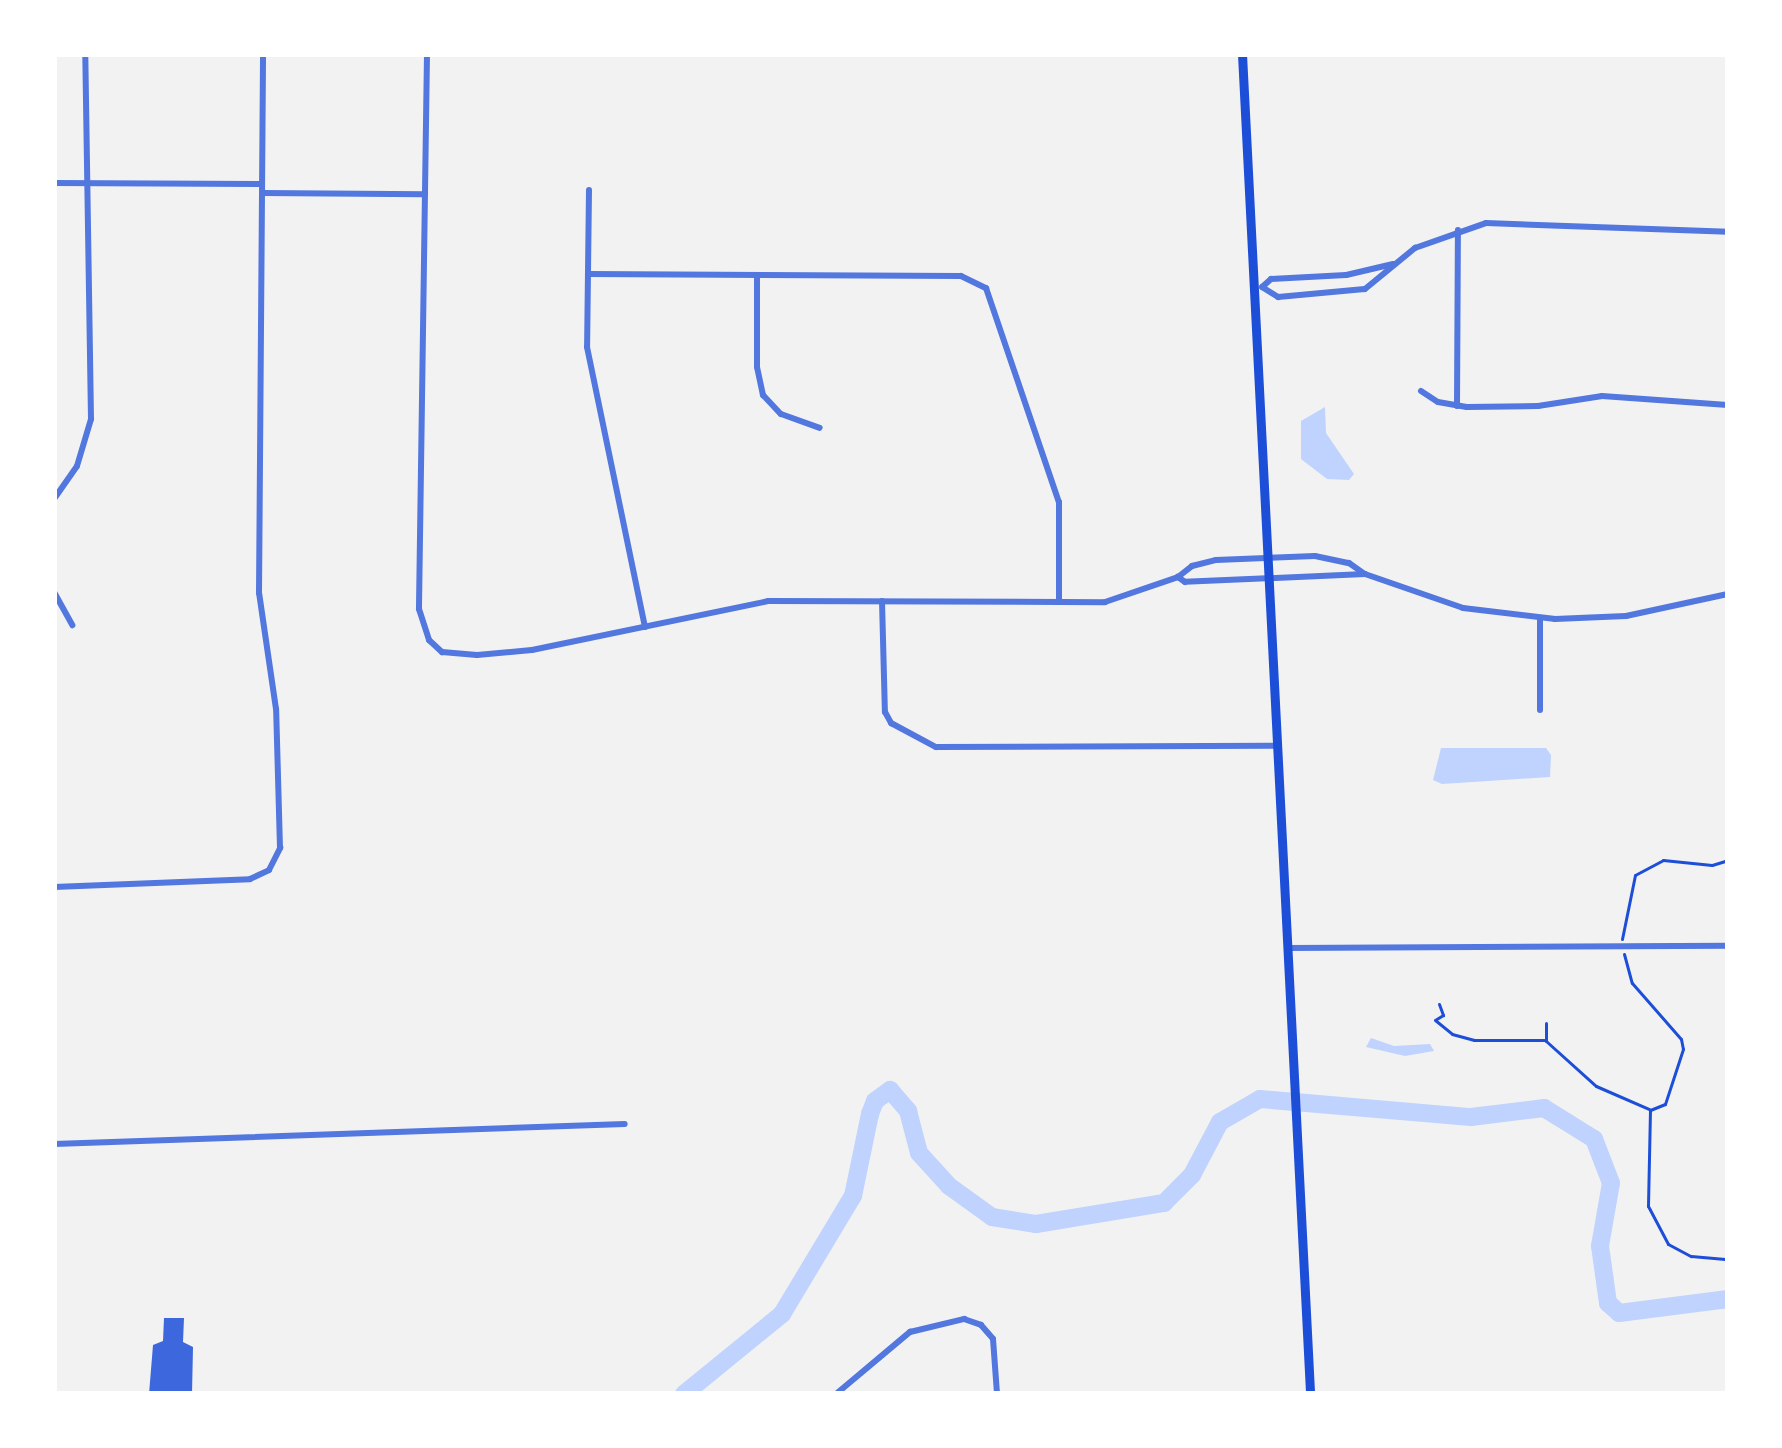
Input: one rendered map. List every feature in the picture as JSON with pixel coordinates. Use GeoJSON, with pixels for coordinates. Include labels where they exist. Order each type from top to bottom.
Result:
{"type":"FeatureCollection","features":[{"type":"Feature","properties":{"kind":"main road"},"geometry":{"type":"LineString","coordinates":[[1242,54],[1258,288],[1274,746],[1310,1394]]}},
{"type":"Feature","properties":{"kind":"street"},"geometry":{"type":"LineString","coordinates":[[54,499],[77,466],[91,419],[93,314],[84,183],[85,54]]}},
{"type":"Feature","properties":{"kind":"street"},"geometry":{"type":"LineString","coordinates":[[54,887],[243,880],[272,866],[281,829],[276,709],[260,607],[263,54]]}},
{"type":"Feature","properties":{"kind":"street"},"geometry":{"type":"LineString","coordinates":[[427,54],[419,609],[429,640],[442,652],[477,656],[768,601],[1119,600],[1178,578],[1201,563],[1266,558],[1327,557],[1463,608],[1540,618],[1626,616],[1728,594]]}},
{"type":"Feature","properties":{"kind":"street"},"geometry":{"type":"LineString","coordinates":[[54,183],[424,194]]}},
{"type":"Feature","properties":{"kind":"street"},"geometry":{"type":"LineString","coordinates":[[589,190],[589,361],[645,627]]}},
{"type":"Feature","properties":{"kind":"street"},"geometry":{"type":"LineString","coordinates":[[1258,288],[1271,279],[1346,274],[1393,263],[1457,229],[1508,222],[1728,232]]}},
{"type":"Feature","properties":{"kind":"street"},"geometry":{"type":"LineString","coordinates":[[1457,229],[1457,406]]}},
{"type":"Feature","properties":{"kind":"street"},"geometry":{"type":"LineString","coordinates":[[1258,288],[1279,297],[1352,292],[1374,284],[1393,263]]}},
{"type":"Feature","properties":{"kind":"street"},"geometry":{"type":"LineString","coordinates":[[588,274],[961,276],[986,288],[1057,493],[1059,602]]}},
{"type":"Feature","properties":{"kind":"street"},"geometry":{"type":"LineString","coordinates":[[757,275],[757,367],[763,395],[781,414],[820,428]]}},
{"type":"Feature","properties":{"kind":"street"},"geometry":{"type":"LineString","coordinates":[[1421,391],[1457,406],[1538,406],[1603,396],[1728,405]]}},
{"type":"Feature","properties":{"kind":"street"},"geometry":{"type":"LineString","coordinates":[[1178,578],[1185,582],[1365,574]]}},
{"type":"Feature","properties":{"kind":"street"},"geometry":{"type":"LineString","coordinates":[[54,592],[72,625]]}},
{"type":"Feature","properties":{"kind":"street"},"geometry":{"type":"LineString","coordinates":[[882,602],[885,712],[890,722],[936,747],[1274,746]]}},
{"type":"Feature","properties":{"kind":"street"},"geometry":{"type":"LineString","coordinates":[[1540,618],[1540,710]]}},
{"type":"Feature","properties":{"kind":"street"},"geometry":{"type":"LineString","coordinates":[[1284,948],[1728,946]]}},
{"type":"Feature","properties":{"kind":"street"},"geometry":{"type":"LineString","coordinates":[[54,1144],[625,1124]]}},
{"type":"Feature","properties":{"kind":"street"},"geometry":{"type":"LineString","coordinates":[[836,1394],[910,1332],[964,1319],[981,1325],[993,1339],[997,1394]]}},
{"type":"Feature","properties":{"kind":"path"},"geometry":{"type":"LineString","coordinates":[[1439,1004],[1443,1015],[1435,1020],[1452,1034],[1474,1040],[1546,1040],[1606,1092],[1650,1110],[1665,1104],[1683,1049],[1681,1039],[1632,983],[1622,946],[1635,875],[1663,860],[1687,858],[1712,865],[1728,860]]}},
{"type":"Feature","properties":{"kind":"path"},"geometry":{"type":"LineString","coordinates":[[1546,1023],[1546,1040]]}},
{"type":"Feature","properties":{"kind":"path"},"geometry":{"type":"LineString","coordinates":[[1650,1110],[1646,1197],[1661,1237],[1691,1256],[1728,1259]]}},
{"type":"Feature","properties":{"kind":"water"},"geometry":{"type":"Polygon","coordinates":[[[1325,407],[1326,433],[1354,474],[1349,480],[1327,479],[1301,459],[1301,421],[1325,407]]]}},
{"type":"Feature","properties":{"kind":"water"},"geometry":{"type":"Polygon","coordinates":[[[1441,748],[1546,748],[1551,755],[1550,777],[1442,784],[1433,780],[1441,748]]]}},
{"type":"Feature","properties":{"kind":"water"},"geometry":{"type":"Polygon","coordinates":[[[1371,1038],[1394,1046],[1430,1044],[1434,1051],[1405,1056],[1366,1047],[1371,1038]]]}},
{"type":"Feature","properties":{"kind":"building"},"geometry":{"type":"Polygon","coordinates":[[[164,1318],[184,1318],[183,1342],[193,1347],[192,1394],[149,1394],[153,1345],[163,1341],[164,1318]]]}},
{"type":"Feature","properties":{"kind":"waterway"},"geometry":{"type":"LineString","coordinates":[[684,1394],[782,1314],[853,1196],[870,1114],[875,1101],[890,1090],[908,1111],[919,1153],[949,1186],[992,1217],[1036,1224],[1164,1203],[1192,1175],[1220,1122],[1260,1099],[1471,1117],[1544,1108],[1594,1139],[1611,1183],[1600,1246],[1608,1303],[1619,1313],[1728,1299]]}}]}
